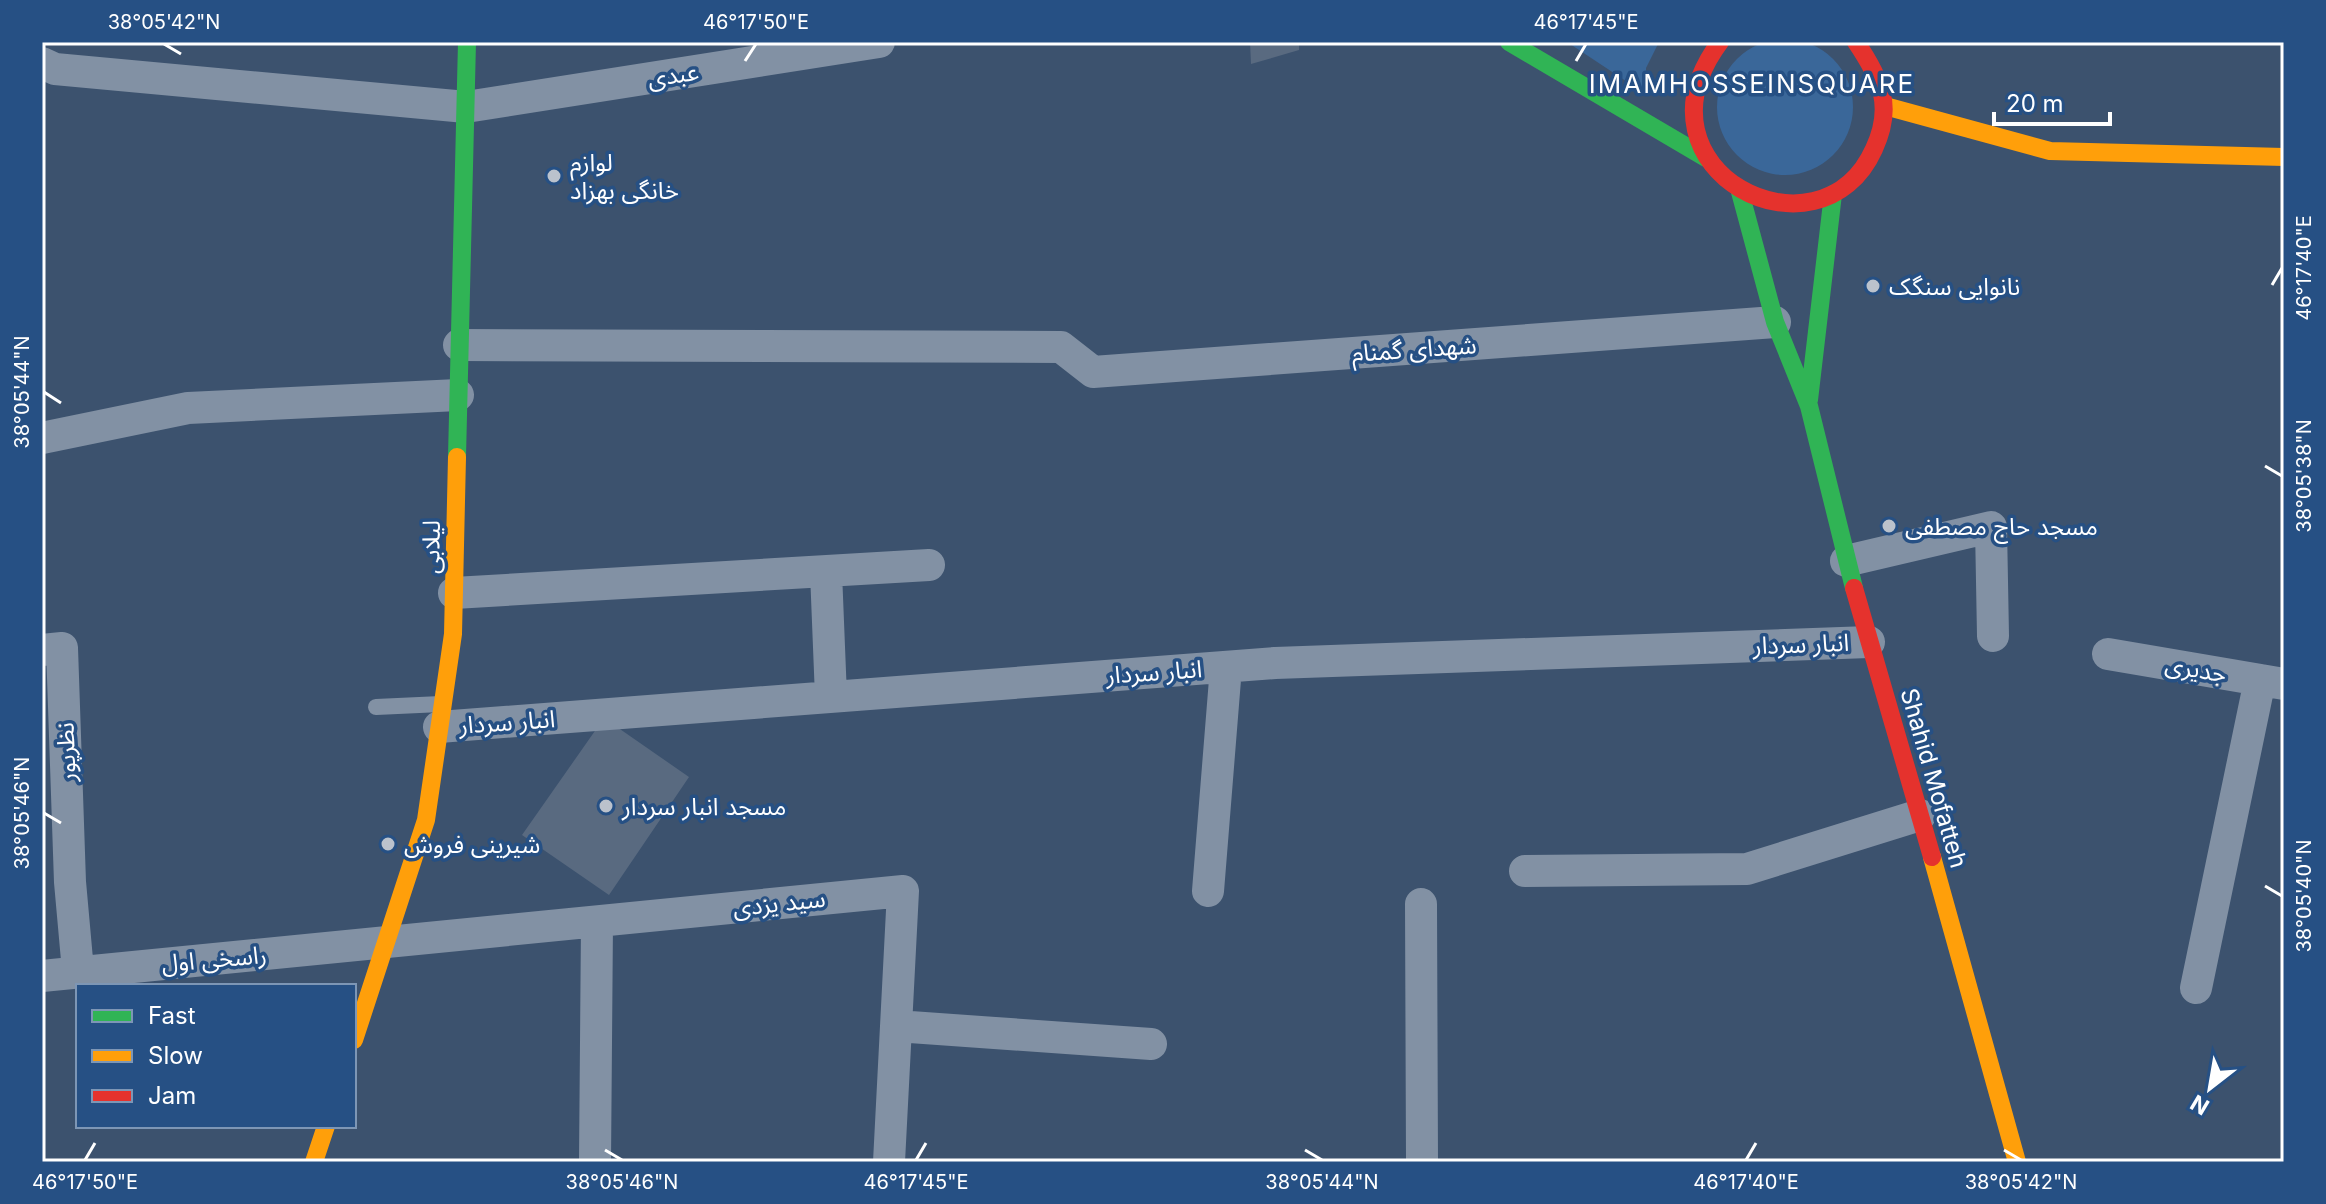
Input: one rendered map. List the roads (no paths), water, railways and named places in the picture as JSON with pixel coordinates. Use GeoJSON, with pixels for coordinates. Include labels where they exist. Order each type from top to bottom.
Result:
{"type":"FeatureCollection","features":[{"type":"Feature","properties":{"kind":"main road","name":"لیلابی"},"geometry":{"type":"LineString","coordinates":[[356,1034],[426,820],[453,634],[467,42]]}},
{"type":"Feature","properties":{"kind":"main road"},"geometry":{"type":"LineString","coordinates":[[1509,42],[1706,158]]}},
{"type":"Feature","properties":{"kind":"main road"},"geometry":{"type":"LineString","coordinates":[[1720,42],[1702,68],[1693,98],[1695,129],[1706,158],[1721,177],[1740,192],[1770,203],[1803,205],[1833,194],[1855,179],[1872,158],[1882,133],[1885,106],[1880,79],[1869,55],[1856,42]]}},
{"type":"Feature","properties":{"kind":"main road"},"geometry":{"type":"LineString","coordinates":[[1885,106],[2050,151],[2284,157]]}},
{"type":"Feature","properties":{"kind":"main road"},"geometry":{"type":"LineString","coordinates":[[1740,192],[1775,322],[1809,406]]}},
{"type":"Feature","properties":{"kind":"main road"},"geometry":{"type":"LineString","coordinates":[[1809,406],[1833,194]]}},
{"type":"Feature","properties":{"kind":"main road","name":"Shahid Mofatteh"},"geometry":{"type":"LineString","coordinates":[[1809,406],[1846,561],[2017,1162]]}},
{"type":"Feature","properties":{"kind":"main road"},"geometry":{"type":"LineString","coordinates":[[314,1162],[325,1128]]}},
{"type":"Feature","properties":{"kind":"street","name":"عبدی"},"geometry":{"type":"LineString","coordinates":[[42,63],[55,69],[466,107],[879,42]]}},
{"type":"Feature","properties":{"kind":"street","name":"شهدای گمنام"},"geometry":{"type":"LineString","coordinates":[[459,345],[1061,347],[1093,372],[1775,322]]}},
{"type":"Feature","properties":{"kind":"street"},"geometry":{"type":"LineString","coordinates":[[42,438],[188,408],[458,395]]}},
{"type":"Feature","properties":{"kind":"street"},"geometry":{"type":"LineString","coordinates":[[1846,561],[1991,527],[1993,636]]}},
{"type":"Feature","properties":{"kind":"street"},"geometry":{"type":"LineString","coordinates":[[454,593],[929,565]]}},
{"type":"Feature","properties":{"kind":"street"},"geometry":{"type":"LineString","coordinates":[[826,572],[831,697]]}},
{"type":"Feature","properties":{"kind":"street","name":"انبار سردار"},"geometry":{"type":"LineString","coordinates":[[441,716],[831,697],[1226,667],[1869,642]]}},
{"type":"Feature","properties":{"kind":"street","name":"نظرپور"},"geometry":{"type":"LineString","coordinates":[[42,650],[62,648],[56,881],[78,971]]}},
{"type":"Feature","properties":{"kind":"street","name":"جدیری"},"geometry":{"type":"LineString","coordinates":[[2108,654],[2272,682]]}},
{"type":"Feature","properties":{"kind":"street"},"geometry":{"type":"LineString","coordinates":[[1208,891],[1226,667]]}},
{"type":"Feature","properties":{"kind":"street"},"geometry":{"type":"LineString","coordinates":[[2196,988],[2272,682]]}},
{"type":"Feature","properties":{"kind":"street"},"geometry":{"type":"LineString","coordinates":[[1525,871],[1747,869],[1920,815]]}},
{"type":"Feature","properties":{"kind":"street","name":"سید یزدی"},"geometry":{"type":"LineString","coordinates":[[386,942],[903,891],[889,1162]]}},
{"type":"Feature","properties":{"kind":"street"},"geometry":{"type":"LineString","coordinates":[[1421,904],[1422,1162]]}},
{"type":"Feature","properties":{"kind":"street"},"geometry":{"type":"LineString","coordinates":[[595,1162],[597,922]]}},
{"type":"Feature","properties":{"kind":"street","name":"راسخی اول"},"geometry":{"type":"LineString","coordinates":[[42,976],[386,942]]}},
{"type":"Feature","properties":{"kind":"street"},"geometry":{"type":"LineString","coordinates":[[896,1026],[1151,1044]]}},
{"type":"Feature","properties":{"kind":"lane"},"geometry":{"type":"LineString","coordinates":[[376,707],[441,716]]}},
{"type":"Feature","properties":{"kind":"place","name":"لوازم خانگی بهزاد"},"geometry":{"type":"Point","coordinates":[554,176]}},
{"type":"Feature","properties":{"kind":"place","name":"نانوایی سنگک"},"geometry":{"type":"Point","coordinates":[1873,286]}},
{"type":"Feature","properties":{"kind":"place","name":"مسجد حاج مصطفی"},"geometry":{"type":"Point","coordinates":[1889,526]}},
{"type":"Feature","properties":{"kind":"place","name":"مسجد انبار سردار"},"geometry":{"type":"Point","coordinates":[606,806]}},
{"type":"Feature","properties":{"kind":"place","name":"شیرینی فروش"},"geometry":{"type":"Point","coordinates":[388,844]}},
{"type":"Feature","properties":{"kind":"district","name":"IMAMHOSSEINSQUARE"},"geometry":{"type":"Point","coordinates":[1752,83]}}]}
